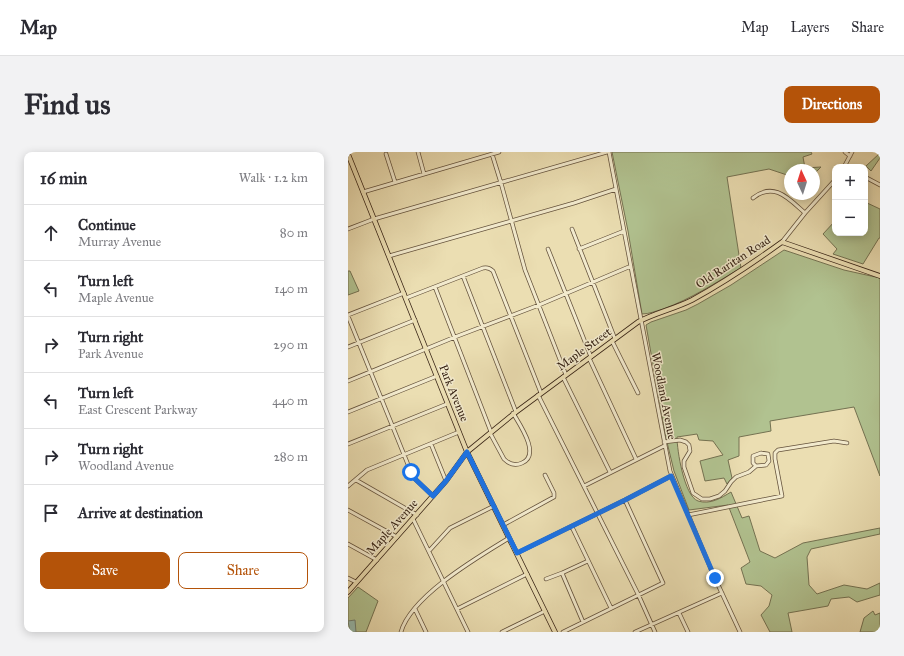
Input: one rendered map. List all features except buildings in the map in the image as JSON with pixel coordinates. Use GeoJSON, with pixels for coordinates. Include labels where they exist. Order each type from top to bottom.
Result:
{"type":"FeatureCollection","features":[{"type":"Feature","properties":{"kind":"main road","name":"Park Avenue"},"geometry":{"type":"LineString","coordinates":[[348,153],[467,452],[555,632]]}},
{"type":"Feature","properties":{"kind":"main road"},"geometry":{"type":"LineString","coordinates":[[782,242],[880,276]]}},
{"type":"Feature","properties":{"kind":"main road","name":"Old Raritan Road"},"geometry":{"type":"LineString","coordinates":[[641,320],[692,300],[746,268],[782,242]]}},
{"type":"Feature","properties":{"kind":"main road","name":"Maple Street"},"geometry":{"type":"LineString","coordinates":[[540,394],[641,320]]}},
{"type":"Feature","properties":{"kind":"main road","name":"Maple Avenue"},"geometry":{"type":"LineString","coordinates":[[348,592],[446,481],[467,452],[490,432],[540,394]]}},
{"type":"Feature","properties":{"kind":"street"},"geometry":{"type":"LineString","coordinates":[[418,152],[424,174]]}},
{"type":"Feature","properties":{"kind":"street"},"geometry":{"type":"LineString","coordinates":[[363,192],[499,152]]}},
{"type":"Feature","properties":{"kind":"street"},"geometry":{"type":"LineString","coordinates":[[348,229],[374,219],[608,152]]}},
{"type":"Feature","properties":{"kind":"street","name":"Woodland Avenue"},"geometry":{"type":"LineString","coordinates":[[608,152],[632,266],[671,476],[740,632]]}},
{"type":"Feature","properties":{"kind":"street"},"geometry":{"type":"LineString","coordinates":[[845,152],[850,156]]}},
{"type":"Feature","properties":{"kind":"street"},"geometry":{"type":"LineString","coordinates":[[847,164],[852,152]]}},
{"type":"Feature","properties":{"kind":"street"},"geometry":{"type":"LineString","coordinates":[[386,154],[395,182]]}},
{"type":"Feature","properties":{"kind":"street"},"geometry":{"type":"LineString","coordinates":[[492,154],[525,270],[539,304],[564,376],[610,472]]}},
{"type":"Feature","properties":{"kind":"street"},"geometry":{"type":"LineString","coordinates":[[868,179],[880,185]]}},
{"type":"Feature","properties":{"kind":"street","name":"Old Raritan Road"},"geometry":{"type":"LineString","coordinates":[[782,242],[804,213],[832,183]]}},
{"type":"Feature","properties":{"kind":"street"},"geometry":{"type":"LineString","coordinates":[[389,256],[574,203],[616,189]]}},
{"type":"Feature","properties":{"kind":"street"},"geometry":{"type":"LineString","coordinates":[[753,198],[763,192],[777,192],[784,195],[804,213]]}},
{"type":"Feature","properties":{"kind":"street"},"geometry":{"type":"LineString","coordinates":[[572,229],[613,340],[638,394]]}},
{"type":"Feature","properties":{"kind":"street"},"geometry":{"type":"LineString","coordinates":[[579,249],[624,231]]}},
{"type":"Feature","properties":{"kind":"street"},"geometry":{"type":"LineString","coordinates":[[548,249],[590,358],[636,459]]}},
{"type":"Feature","properties":{"kind":"street"},"geometry":{"type":"LineString","coordinates":[[348,381],[632,266]]}},
{"type":"Feature","properties":{"kind":"street"},"geometry":{"type":"LineString","coordinates":[[406,298],[485,268],[490,268],[493,270],[540,394],[638,594],[655,632]]}},
{"type":"Feature","properties":{"kind":"street"},"geometry":{"type":"LineString","coordinates":[[435,287],[490,432],[507,462],[514,464],[525,461],[530,455],[530,446],[514,413],[463,276]]}},
{"type":"Feature","properties":{"kind":"street"},"geometry":{"type":"LineString","coordinates":[[404,294],[348,315],[413,477],[433,496]]}},
{"type":"Feature","properties":{"kind":"street"},"geometry":{"type":"LineString","coordinates":[[348,347],[415,320]]}},
{"type":"Feature","properties":{"kind":"street"},"geometry":{"type":"LineString","coordinates":[[348,412],[437,376]]}},
{"type":"Feature","properties":{"kind":"street"},"geometry":{"type":"LineString","coordinates":[[348,444],[447,404]]}},
{"type":"Feature","properties":{"kind":"street"},"geometry":{"type":"LineString","coordinates":[[348,486],[366,470],[459,432]]}},
{"type":"Feature","properties":{"kind":"street"},"geometry":{"type":"LineString","coordinates":[[584,486],[664,444],[680,440],[689,445],[690,451],[684,461],[684,467],[693,493],[702,499],[715,498],[722,494],[733,479],[749,472],[756,466],[768,463],[768,454],[753,456],[753,463],[756,466]]}},
{"type":"Feature","properties":{"kind":"street"},"geometry":{"type":"LineString","coordinates":[[688,515],[782,496],[775,459],[775,453],[778,450],[834,441],[847,443]]}},
{"type":"Feature","properties":{"kind":"street"},"geometry":{"type":"LineString","coordinates":[[431,444],[446,481]]}},
{"type":"Feature","properties":{"kind":"street"},"geometry":{"type":"LineString","coordinates":[[503,525],[553,499],[554,493],[545,476]]}},
{"type":"Feature","properties":{"kind":"street"},"geometry":{"type":"LineString","coordinates":[[517,553],[598,514],[671,476]]}},
{"type":"Feature","properties":{"kind":"street"},"geometry":{"type":"LineString","coordinates":[[356,480],[417,515]]}},
{"type":"Feature","properties":{"kind":"street"},"geometry":{"type":"LineString","coordinates":[[563,632],[663,583],[625,500]]}},
{"type":"Feature","properties":{"kind":"street"},"geometry":{"type":"LineString","coordinates":[[429,551],[450,528],[494,506]]}},
{"type":"Feature","properties":{"kind":"street"},"geometry":{"type":"LineString","coordinates":[[348,510],[397,537]]}},
{"type":"Feature","properties":{"kind":"street"},"geometry":{"type":"LineString","coordinates":[[413,519],[468,632]]}},
{"type":"Feature","properties":{"kind":"street"},"geometry":{"type":"LineString","coordinates":[[572,526],[611,608]]}},
{"type":"Feature","properties":{"kind":"street"},"geometry":{"type":"LineString","coordinates":[[401,632],[406,621],[415,609],[444,581],[478,557],[509,538]]}},
{"type":"Feature","properties":{"kind":"street"},"geometry":{"type":"LineString","coordinates":[[348,544],[377,560]]}},
{"type":"Feature","properties":{"kind":"street"},"geometry":{"type":"LineString","coordinates":[[546,579],[588,561]]}},
{"type":"Feature","properties":{"kind":"street"},"geometry":{"type":"LineString","coordinates":[[562,573],[584,622]]}},
{"type":"Feature","properties":{"kind":"street"},"geometry":{"type":"LineString","coordinates":[[457,609],[527,574]]}},
{"type":"Feature","properties":{"kind":"street"},"geometry":{"type":"LineString","coordinates":[[348,578],[356,582]]}},
{"type":"Feature","properties":{"kind":"street"},"geometry":{"type":"LineString","coordinates":[[635,632],[722,593]]}},
{"type":"Feature","properties":{"kind":"street"},"geometry":{"type":"LineString","coordinates":[[415,609],[426,632]]}},
{"type":"Feature","properties":{"kind":"street"},"geometry":{"type":"LineString","coordinates":[[502,632],[545,610]]}},
{"type":"Feature","properties":{"kind":"street"},"geometry":{"type":"LineString","coordinates":[[679,612],[688,632]]}},
{"type":"Feature","properties":{"kind":"green space"},"geometry":{"type":"Polygon","coordinates":[[[612,152],[811,152],[812,154],[803,157],[804,164],[784,164],[784,174],[769,169],[727,177],[741,268],[703,290],[663,309],[642,314],[628,231],[612,152]]]}},
{"type":"Feature","properties":{"kind":"green space"},"geometry":{"type":"Polygon","coordinates":[[[880,153],[880,158],[871,171],[868,168],[868,164],[880,153]]]}},
{"type":"Feature","properties":{"kind":"green space"},"geometry":{"type":"Polygon","coordinates":[[[868,203],[880,209],[880,238],[863,264],[833,254],[837,249],[823,234],[832,224],[832,236],[868,236],[868,203]]]}},
{"type":"Feature","properties":{"kind":"green space"},"geometry":{"type":"Polygon","coordinates":[[[784,250],[844,270],[880,278],[880,476],[854,407],[770,421],[771,431],[739,437],[739,456],[728,460],[732,478],[727,484],[724,478],[705,481],[700,461],[723,455],[713,441],[699,440],[697,434],[677,437],[682,472],[689,491],[698,501],[707,502],[719,499],[731,492],[742,518],[749,516],[760,551],[775,558],[803,543],[880,528],[880,534],[811,549],[807,557],[809,585],[817,594],[844,585],[867,589],[880,583],[880,595],[857,602],[849,597],[831,599],[828,606],[788,613],[792,632],[770,632],[761,615],[769,606],[772,595],[761,586],[746,584],[741,568],[750,562],[728,505],[689,510],[674,471],[666,438],[646,325],[698,304],[731,285],[784,250]]]}},
{"type":"Feature","properties":{"kind":"green space"},"geometry":{"type":"Polygon","coordinates":[[[348,271],[350,271],[359,291],[348,295],[348,271]]]}},
{"type":"Feature","properties":{"kind":"green space"},"geometry":{"type":"Polygon","coordinates":[[[358,587],[378,601],[366,632],[348,632],[348,598],[358,587]]]}},
{"type":"Feature","properties":{"kind":"green space"},"geometry":{"type":"Polygon","coordinates":[[[873,611],[875,615],[880,613],[880,632],[860,632],[864,618],[873,611]]]}},
{"type":"Feature","properties":{"kind":"water"},"geometry":{"type":"Polygon","coordinates":[[[355,620],[356,632],[350,632],[348,621],[355,620]]]}},
{"type":"Feature","properties":{"kind":"route"},"geometry":{"type":"LineString","coordinates":[[411,472],[413,477],[433,496],[467,452],[517,553],[671,476],[715,578]]}}]}
